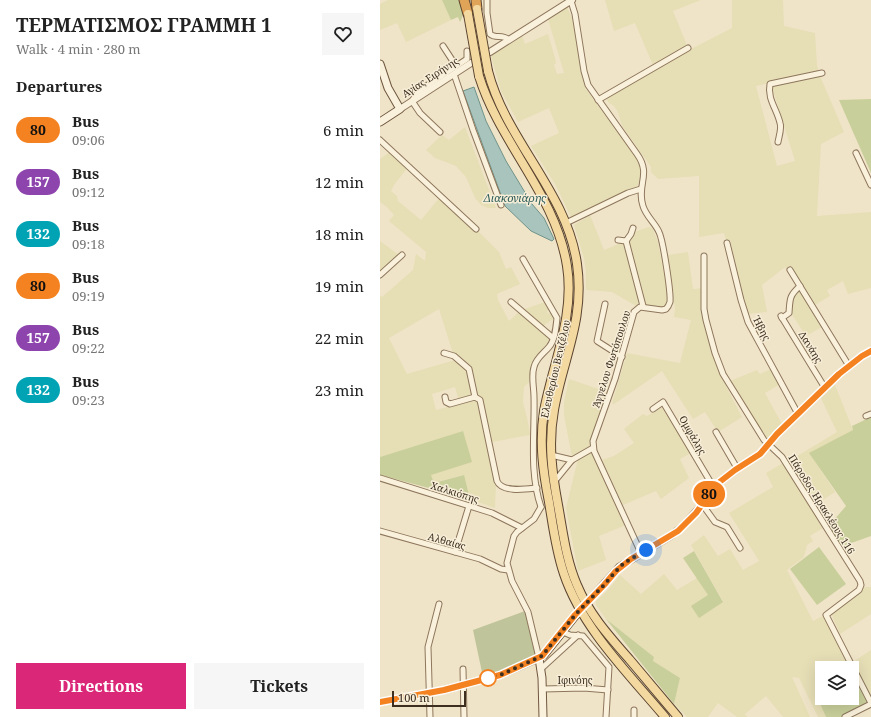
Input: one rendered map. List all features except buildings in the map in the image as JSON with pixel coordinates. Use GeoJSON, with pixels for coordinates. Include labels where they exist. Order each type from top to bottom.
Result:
{"type":"FeatureCollection","features":[{"type":"Feature","properties":{"kind":"highway"},"geometry":{"type":"LineString","coordinates":[[465,0],[468,14]]}},
{"type":"Feature","properties":{"kind":"main road","name":"Ελευθερίου Βενιζέλου"},"geometry":{"type":"LineString","coordinates":[[477,3],[488,71],[498,101],[507,120],[552,194],[566,223],[577,265],[578,308],[572,341],[554,408],[551,430],[551,455],[554,482],[568,560],[583,607],[678,717]]}},
{"type":"Feature","properties":{"kind":"main road","name":"Ελευθερίου Βενιζέλου"},"geometry":{"type":"LineString","coordinates":[[468,14],[479,76],[485,94],[499,124],[547,205],[558,229],[568,268],[569,290],[567,313],[563,337],[545,408],[542,431],[542,460],[562,570],[602,641],[665,717]]}},
{"type":"Feature","properties":{"kind":"main road"},"geometry":{"type":"LineString","coordinates":[[380,64],[387,85],[400,109],[381,119]]}},
{"type":"Feature","properties":{"kind":"main road"},"geometry":{"type":"LineString","coordinates":[[543,717],[542,668],[539,658],[544,655],[583,607]]}},
{"type":"Feature","properties":{"kind":"street"},"geometry":{"type":"LineString","coordinates":[[487,0],[487,18],[490,34],[493,36],[506,37],[509,40]]}},
{"type":"Feature","properties":{"kind":"street"},"geometry":{"type":"LineString","coordinates":[[490,52],[571,0]]}},
{"type":"Feature","properties":{"kind":"street","name":"Άγγελου Φωτόπουλου"},"geometry":{"type":"LineString","coordinates":[[571,0],[575,14],[587,82],[591,91],[642,161],[644,171],[641,198],[644,208],[657,228],[661,238],[670,300],[668,306],[664,310],[643,306],[634,312],[622,357],[593,441],[593,448]]}},
{"type":"Feature","properties":{"kind":"street"},"geometry":{"type":"LineString","coordinates":[[443,46],[456,66]]}},
{"type":"Feature","properties":{"kind":"street"},"geometry":{"type":"LineString","coordinates":[[598,100],[688,48]]}},
{"type":"Feature","properties":{"kind":"street"},"geometry":{"type":"LineString","coordinates":[[440,132],[420,113],[412,102],[419,91],[467,59],[467,51]]}},
{"type":"Feature","properties":{"kind":"street","name":"Αγίας Ειρήνης"},"geometry":{"type":"LineString","coordinates":[[400,109],[471,63]]}},
{"type":"Feature","properties":{"kind":"street"},"geometry":{"type":"LineString","coordinates":[[778,142],[781,124],[771,100],[769,90],[770,84],[822,73]]}},
{"type":"Feature","properties":{"kind":"street"},"geometry":{"type":"LineString","coordinates":[[454,74],[500,205]]}},
{"type":"Feature","properties":{"kind":"street"},"geometry":{"type":"LineString","coordinates":[[380,140],[476,229]]}},
{"type":"Feature","properties":{"kind":"street"},"geometry":{"type":"LineString","coordinates":[[856,153],[871,185]]}},
{"type":"Feature","properties":{"kind":"street"},"geometry":{"type":"LineString","coordinates":[[566,223],[628,193],[641,189]]}},
{"type":"Feature","properties":{"kind":"street"},"geometry":{"type":"LineString","coordinates":[[626,241],[631,234],[632,228]]}},
{"type":"Feature","properties":{"kind":"street"},"geometry":{"type":"LineString","coordinates":[[618,240],[626,241]]}},
{"type":"Feature","properties":{"kind":"street"},"geometry":{"type":"LineString","coordinates":[[626,241],[643,306]]}},
{"type":"Feature","properties":{"kind":"street","name":"Ήβης"},"geometry":{"type":"LineString","coordinates":[[727,243],[746,317],[798,414]]}},
{"type":"Feature","properties":{"kind":"street"},"geometry":{"type":"LineString","coordinates":[[380,275],[402,255]]}},
{"type":"Feature","properties":{"kind":"street","name":"Πάροδος Ηρακλέους 116"},"geometry":{"type":"LineString","coordinates":[[704,256],[704,309],[716,358],[723,374],[764,440],[782,457],[862,585],[859,590],[826,615],[871,704]]}},
{"type":"Feature","properties":{"kind":"street"},"geometry":{"type":"LineString","coordinates":[[523,259],[556,317],[556,326],[553,338],[549,347],[536,362],[533,372],[533,451],[537,488],[541,507]]}},
{"type":"Feature","properties":{"kind":"street"},"geometry":{"type":"LineString","coordinates":[[790,270],[849,366]]}},
{"type":"Feature","properties":{"kind":"street","name":"Δανάης"},"geometry":{"type":"LineString","coordinates":[[800,286],[791,294],[789,313],[782,317],[826,388]]}},
{"type":"Feature","properties":{"kind":"street"},"geometry":{"type":"LineString","coordinates":[[511,302],[553,338]]}},
{"type":"Feature","properties":{"kind":"street"},"geometry":{"type":"LineString","coordinates":[[605,304],[597,341],[622,357]]}},
{"type":"Feature","properties":{"kind":"street"},"geometry":{"type":"LineString","coordinates":[[583,607],[616,571],[641,552],[675,532],[691,518],[714,488],[724,478],[737,468],[758,456],[777,434],[849,366],[871,351]]}},
{"type":"Feature","properties":{"kind":"street"},"geometry":{"type":"LineString","coordinates":[[444,353],[454,356],[469,369],[475,398]]}},
{"type":"Feature","properties":{"kind":"street"},"geometry":{"type":"LineString","coordinates":[[445,397],[447,403],[451,404],[475,398],[479,399],[498,484],[511,489],[523,490],[537,488]]}},
{"type":"Feature","properties":{"kind":"street","name":"Ομφάλης"},"geometry":{"type":"LineString","coordinates":[[653,409],[663,402],[714,488]]}},
{"type":"Feature","properties":{"kind":"street"},"geometry":{"type":"LineString","coordinates":[[716,432],[737,468]]}},
{"type":"Feature","properties":{"kind":"street"},"geometry":{"type":"LineString","coordinates":[[554,482],[572,460],[593,448],[641,552]]}},
{"type":"Feature","properties":{"kind":"street"},"geometry":{"type":"LineString","coordinates":[[551,455],[572,460]]}},
{"type":"Feature","properties":{"kind":"street","name":"Χαλκιόπης"},"geometry":{"type":"LineString","coordinates":[[380,478],[492,513],[522,528]]}},
{"type":"Feature","properties":{"kind":"street"},"geometry":{"type":"LineString","coordinates":[[380,702],[464,685],[500,675],[539,658],[528,612],[518,594],[508,570],[508,558],[514,536],[534,518],[541,507],[549,503]]}},
{"type":"Feature","properties":{"kind":"street"},"geometry":{"type":"LineString","coordinates":[[702,504],[715,522],[728,527],[740,548]]}},
{"type":"Feature","properties":{"kind":"street"},"geometry":{"type":"LineString","coordinates":[[455,552],[469,506]]}},
{"type":"Feature","properties":{"kind":"street","name":"Αλθαίας"},"geometry":{"type":"LineString","coordinates":[[380,531],[485,561],[501,569],[508,570]]}},
{"type":"Feature","properties":{"kind":"street"},"geometry":{"type":"LineString","coordinates":[[430,717],[428,647],[439,604]]}},
{"type":"Feature","properties":{"kind":"street"},"geometry":{"type":"LineString","coordinates":[[563,632],[570,635],[583,636],[609,667],[606,717]]}},
{"type":"Feature","properties":{"kind":"street"},"geometry":{"type":"LineString","coordinates":[[542,668],[578,635]]}},
{"type":"Feature","properties":{"kind":"street"},"geometry":{"type":"LineString","coordinates":[[463,669],[464,717]]}},
{"type":"Feature","properties":{"kind":"street","name":"Ιφινόης"},"geometry":{"type":"LineString","coordinates":[[543,689],[584,688],[608,690]]}},
{"type":"Feature","properties":{"kind":"street"},"geometry":{"type":"LineString","coordinates":[[845,717],[871,704]]}},
{"type":"Feature","properties":{"kind":"street"},"geometry":{"type":"LineString","coordinates":[[634,710],[634,717]]}},
{"type":"Feature","properties":{"kind":"shaded area"},"geometry":{"type":"Polygon","coordinates":[[[388,0],[442,0],[451,20],[406,42],[397,23],[380,30],[380,4],[388,0]]]}},
{"type":"Feature","properties":{"kind":"shaded area"},"geometry":{"type":"Polygon","coordinates":[[[605,0],[701,0],[673,11],[689,50],[732,28],[732,0],[783,0],[784,26],[815,33],[817,65],[819,72],[756,86],[777,166],[795,161],[772,87],[820,76],[844,132],[821,144],[817,216],[871,212],[871,288],[848,294],[843,281],[827,290],[830,296],[815,305],[791,267],[787,270],[785,267],[762,285],[767,312],[747,314],[730,240],[726,240],[724,233],[699,237],[699,176],[658,179],[651,172],[651,167],[622,126],[618,112],[606,98],[655,70],[635,23],[614,31],[605,0]]]}},
{"type":"Feature","properties":{"kind":"shaded area"},"geometry":{"type":"Polygon","coordinates":[[[567,7],[573,20],[585,88],[634,154],[639,162],[641,170],[640,180],[637,187],[571,217],[555,184],[531,146],[559,133],[549,108],[518,122],[501,91],[491,56],[522,35],[525,44],[548,34],[555,58],[556,63],[554,65],[557,74],[564,73],[548,19],[567,7]]]}},
{"type":"Feature","properties":{"kind":"shaded area"},"geometry":{"type":"Polygon","coordinates":[[[465,127],[496,208],[488,208],[481,205],[475,198],[466,177],[456,166],[435,158],[426,150],[442,135],[449,140],[465,127]]]}},
{"type":"Feature","properties":{"kind":"shaded area"},"geometry":{"type":"Polygon","coordinates":[[[391,151],[408,167],[391,191],[397,196],[398,201],[421,220],[440,197],[499,252],[506,269],[511,267],[520,284],[497,294],[498,300],[509,321],[520,311],[551,338],[544,351],[536,357],[532,363],[529,382],[524,387],[523,402],[530,435],[492,442],[484,404],[481,398],[477,395],[472,369],[469,370],[474,397],[459,401],[455,387],[432,394],[436,410],[478,399],[496,483],[495,508],[470,499],[463,475],[434,483],[431,475],[463,431],[380,457],[380,295],[382,297],[413,270],[416,254],[425,261],[426,252],[389,221],[394,215],[380,202],[380,159],[391,151]],[[439,309],[389,338],[407,374],[455,360],[439,309]]]}},
{"type":"Feature","properties":{"kind":"shaded area"},"geometry":{"type":"Polygon","coordinates":[[[590,215],[604,250],[621,243],[626,245],[641,303],[638,303],[636,306],[612,292],[586,290],[584,258],[574,225],[590,215]]]}},
{"type":"Feature","properties":{"kind":"shaded area"},"geometry":{"type":"Polygon","coordinates":[[[649,227],[653,229],[658,242],[669,300],[667,306],[660,309],[643,305],[629,245],[634,232],[649,227]]]}},
{"type":"Feature","properties":{"kind":"shaded area"},"geometry":{"type":"Polygon","coordinates":[[[380,241],[399,255],[380,272],[380,241]]]}},
{"type":"Feature","properties":{"kind":"shaded area"},"geometry":{"type":"Polygon","coordinates":[[[688,252],[693,289],[703,288],[714,357],[727,388],[742,417],[718,432],[705,412],[693,419],[662,371],[614,404],[612,403],[627,353],[680,363],[691,320],[674,317],[675,309],[668,255],[688,252]]]}},
{"type":"Feature","properties":{"kind":"shaded area"},"geometry":{"type":"Polygon","coordinates":[[[799,289],[822,327],[806,336],[791,313],[788,298],[790,292],[799,289]]]}},
{"type":"Feature","properties":{"kind":"shaded area"},"geometry":{"type":"Polygon","coordinates":[[[545,302],[550,309],[547,311],[548,314],[553,311],[556,317],[543,326],[522,310],[545,302]]]}},
{"type":"Feature","properties":{"kind":"shaded area"},"geometry":{"type":"Polygon","coordinates":[[[771,369],[780,384],[765,393],[783,426],[766,439],[730,381],[757,370],[760,374],[771,369]]]}},
{"type":"Feature","properties":{"kind":"shaded area"},"geometry":{"type":"Polygon","coordinates":[[[569,379],[607,392],[590,446],[574,457],[572,457],[564,415],[564,402],[569,379]]]}},
{"type":"Feature","properties":{"kind":"shaded area"},"geometry":{"type":"Polygon","coordinates":[[[835,385],[853,430],[810,454],[835,492],[815,505],[789,461],[837,432],[821,398],[835,385]]]}},
{"type":"Feature","properties":{"kind":"shaded area"},"geometry":{"type":"Polygon","coordinates":[[[664,406],[691,453],[680,459],[689,478],[661,499],[656,491],[623,505],[602,460],[614,456],[634,443],[624,429],[643,414],[647,416],[664,406]]]}},
{"type":"Feature","properties":{"kind":"shaded area"},"geometry":{"type":"Polygon","coordinates":[[[589,452],[594,456],[626,525],[599,536],[606,560],[578,571],[566,508],[578,459],[589,452]]]}},
{"type":"Feature","properties":{"kind":"shaded area"},"geometry":{"type":"Polygon","coordinates":[[[783,463],[823,526],[823,528],[810,536],[813,541],[807,545],[804,557],[787,570],[813,621],[825,615],[849,661],[815,661],[815,705],[821,705],[826,717],[818,717],[799,678],[792,677],[810,717],[783,717],[766,696],[745,714],[747,717],[737,717],[718,703],[708,717],[687,717],[674,704],[680,678],[653,661],[654,657],[606,619],[596,605],[596,601],[608,590],[620,575],[641,594],[664,574],[677,590],[697,578],[708,595],[723,601],[691,545],[704,535],[718,556],[730,549],[743,570],[759,561],[729,513],[773,487],[766,473],[783,463]]]}},
{"type":"Feature","properties":{"kind":"shaded area"},"geometry":{"type":"Polygon","coordinates":[[[865,587],[871,587],[871,614],[840,634],[831,613],[865,587]]]}},
{"type":"Feature","properties":{"kind":"shaded area"},"geometry":{"type":"Polygon","coordinates":[[[871,650],[871,700],[859,675],[859,661],[854,661],[871,650]]]}},
{"type":"Feature","properties":{"kind":"green space"},"geometry":{"type":"Polygon","coordinates":[[[442,0],[462,0],[463,12],[460,22],[458,17],[451,20],[442,0]]]}},
{"type":"Feature","properties":{"kind":"green space"},"geometry":{"type":"Polygon","coordinates":[[[871,99],[871,173],[839,100],[871,99]]]}},
{"type":"Feature","properties":{"kind":"green space"},"geometry":{"type":"Polygon","coordinates":[[[871,417],[871,536],[840,546],[828,527],[846,506],[809,453],[853,430],[852,426],[871,417]]]}},
{"type":"Feature","properties":{"kind":"green space"},"geometry":{"type":"Polygon","coordinates":[[[463,431],[472,462],[431,475],[434,483],[464,475],[470,499],[380,475],[380,457],[463,431]]]}},
{"type":"Feature","properties":{"kind":"green space"},"geometry":{"type":"Polygon","coordinates":[[[819,547],[846,584],[817,605],[790,569],[819,547]]]}},
{"type":"Feature","properties":{"kind":"green space"},"geometry":{"type":"Polygon","coordinates":[[[694,551],[723,602],[699,618],[691,606],[708,595],[683,558],[694,551]]]}},
{"type":"Feature","properties":{"kind":"green space"},"geometry":{"type":"Polygon","coordinates":[[[525,611],[528,618],[535,655],[510,668],[483,677],[473,630],[525,611]]]}},
{"type":"Feature","properties":{"kind":"green space"},"geometry":{"type":"Polygon","coordinates":[[[606,619],[654,657],[653,661],[680,678],[674,704],[606,619]]]}},
{"type":"Feature","properties":{"kind":"green space"},"geometry":{"type":"Polygon","coordinates":[[[859,680],[869,703],[842,717],[826,717],[821,705],[859,705],[859,680]]]}},
{"type":"Feature","properties":{"kind":"water","name":"Διακονιάρης"},"geometry":{"type":"Polygon","coordinates":[[[474,87],[486,121],[506,161],[532,204],[544,218],[554,239],[552,241],[531,231],[505,206],[463,91],[474,87]]]}},
{"type":"Feature","properties":{"kind":"bus line","name":"80"},"geometry":{"type":"LineString","coordinates":[[380,702],[444,690],[500,675],[544,655],[575,615],[624,563],[678,531],[696,513],[717,484],[735,470],[756,458],[770,441],[839,374],[871,351]]}},
{"type":"Feature","properties":{"kind":"route"},"geometry":{"type":"LineString","coordinates":[[488,678],[500,675],[544,655],[575,615],[616,571],[624,563],[646,550]]}}]}
